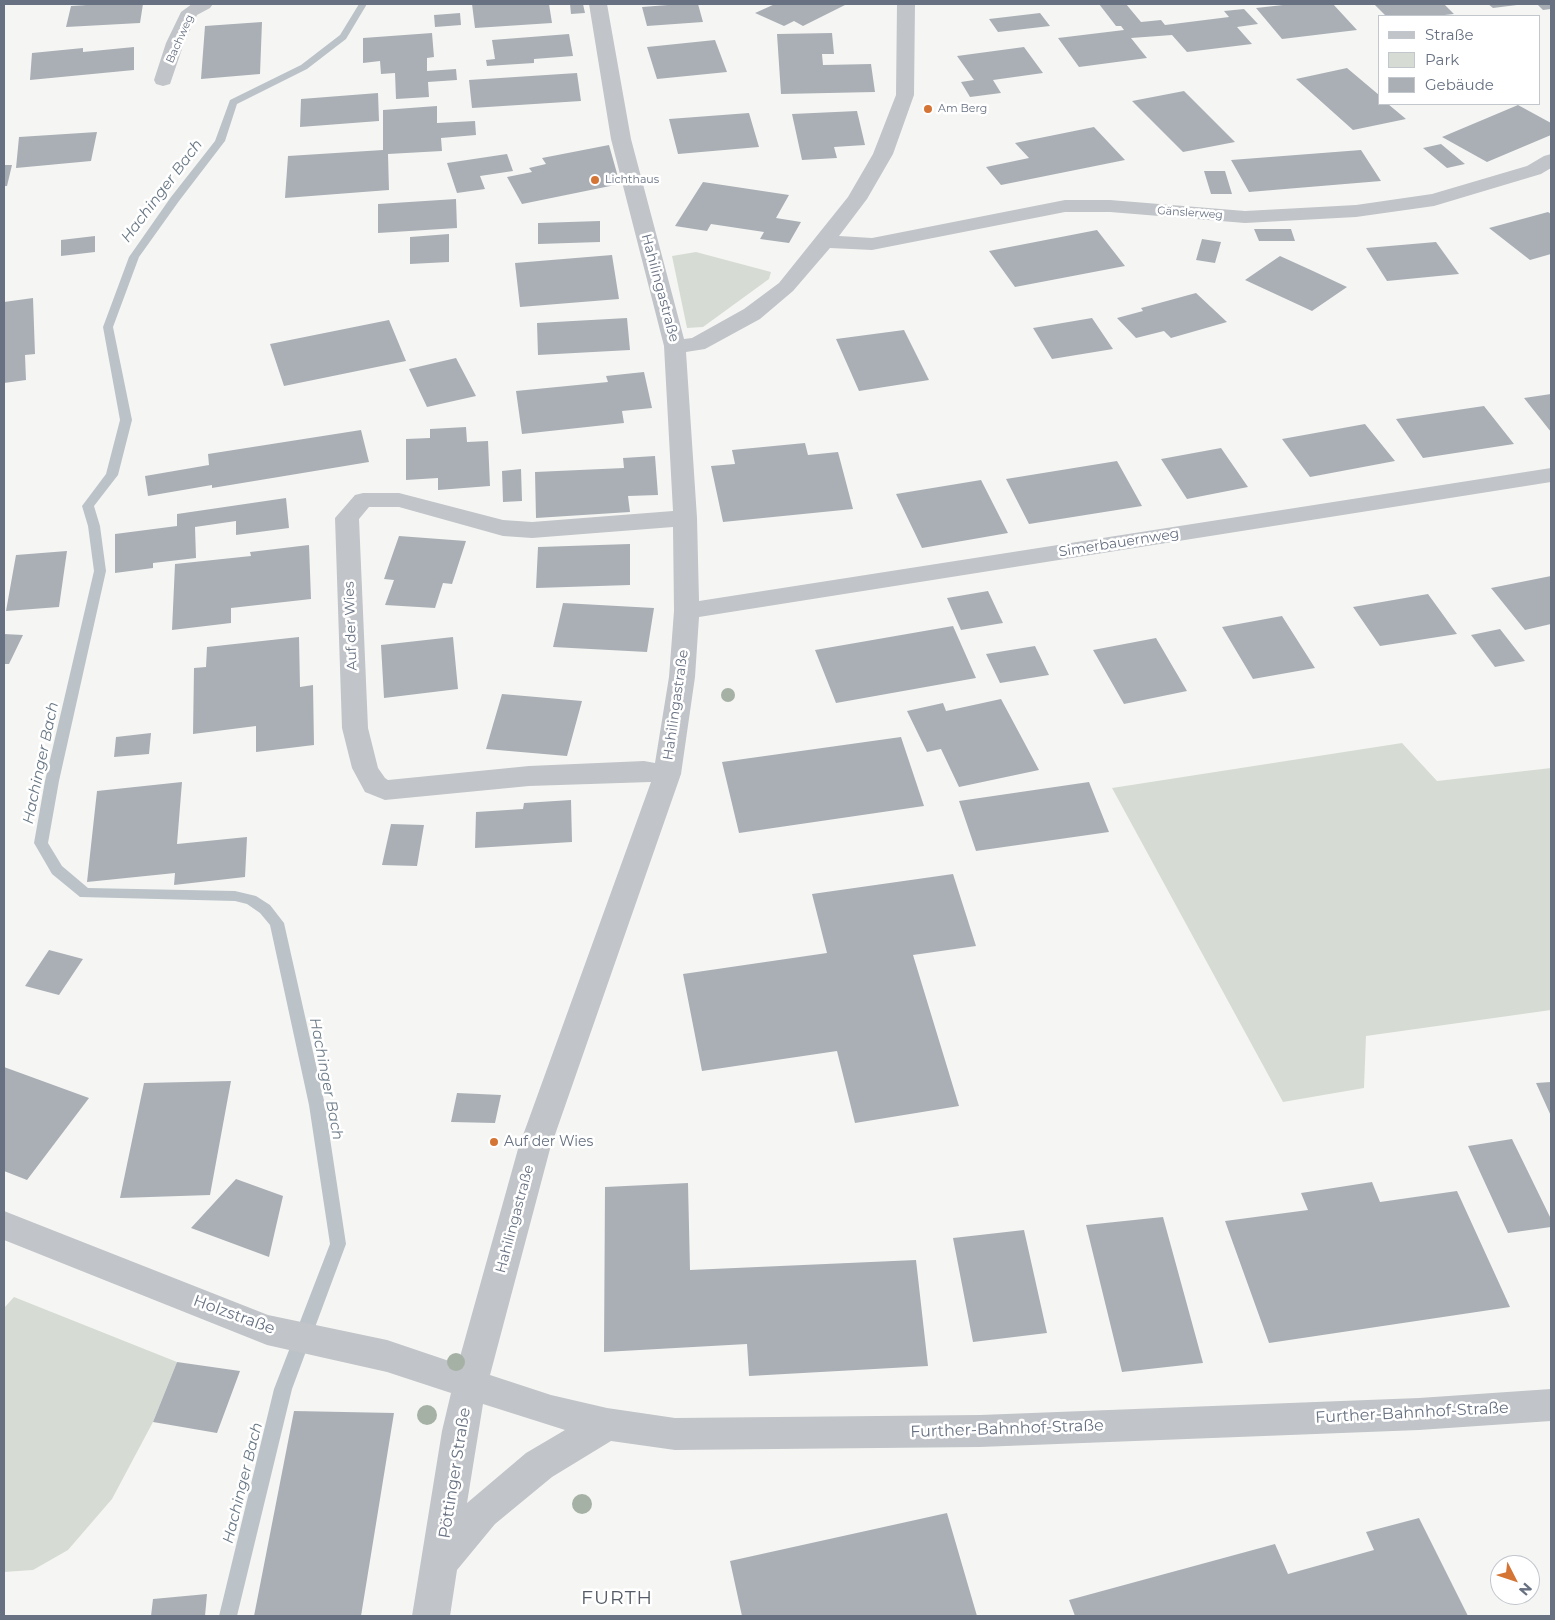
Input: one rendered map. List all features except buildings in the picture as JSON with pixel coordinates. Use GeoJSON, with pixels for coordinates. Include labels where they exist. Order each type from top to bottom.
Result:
{"type":"FeatureCollection","features":[{"type":"Feature","properties":{"kind":"street","name":"Bachweg"},"geometry":{"type":"LineString","coordinates":[[163,80],[190,12],[204,4]]}},
{"type":"Feature","properties":{"kind":"street","name":"Hahilingastraße"},"geometry":{"type":"LineString","coordinates":[[470,1384],[534,1149],[667,774],[682,677],[687,611],[685,518],[675,346],[621,139],[598,4]]}},
{"type":"Feature","properties":{"kind":"street"},"geometry":{"type":"LineString","coordinates":[[675,346],[698,344],[752,314],[786,287],[857,199],[883,154],[905,95],[906,4]]}},
{"type":"Feature","properties":{"kind":"street","name":"Gänslerweg"},"geometry":{"type":"LineString","coordinates":[[824,241],[872,244],[1066,206],[1110,206],[1244,217],[1356,211],[1434,200],[1534,170],[1551,160]]}},
{"type":"Feature","properties":{"kind":"street","name":"Simerbauernweg"},"geometry":{"type":"LineString","coordinates":[[687,611],[1551,475]]}},
{"type":"Feature","properties":{"kind":"street","name":"Auf der Wies"},"geometry":{"type":"LineString","coordinates":[[667,774],[644,771],[529,776],[385,790],[375,785],[365,768],[354,728],[347,518],[363,500],[399,500],[504,528],[532,530],[685,518]]}},
{"type":"Feature","properties":{"kind":"street","name":"Holzstraße"},"geometry":{"type":"LineString","coordinates":[[4,1225],[267,1330],[387,1356],[470,1384]]}},
{"type":"Feature","properties":{"kind":"street","name":"Further-Bahnhof-Straße"},"geometry":{"type":"LineString","coordinates":[[470,1384],[525,1403],[607,1424],[675,1434],[980,1431],[1419,1414],[1551,1405]]}},
{"type":"Feature","properties":{"kind":"street","name":"Pöttinger Straße"},"geometry":{"type":"LineString","coordinates":[[431,1616],[460,1431],[470,1384]]}},
{"type":"Feature","properties":{"kind":"street","name":"Pöttinger Straße"},"geometry":{"type":"LineString","coordinates":[[440,1562],[482,1512],[539,1466],[607,1424]]}},
{"type":"Feature","properties":{"kind":"green space"},"geometry":{"type":"Polygon","coordinates":[[[696,252],[771,272],[769,279],[703,327],[687,328],[672,256],[696,252]]]}},
{"type":"Feature","properties":{"kind":"green space"},"geometry":{"type":"Polygon","coordinates":[[[1402,743],[1437,781],[1551,768],[1551,1010],[1366,1036],[1364,1088],[1283,1102],[1112,788],[1402,743]]]}},
{"type":"Feature","properties":{"kind":"green space"},"geometry":{"type":"Polygon","coordinates":[[[14,1297],[177,1362],[153,1422],[112,1499],[68,1550],[33,1570],[4,1572],[4,1308],[14,1297]]]}},
{"type":"Feature","properties":{"kind":"waterway","name":"Hachinger Bach"},"geometry":{"type":"LineString","coordinates":[[228,1616],[283,1389],[338,1244],[317,1105],[277,923],[265,909],[251,900],[235,896],[85,893],[57,870],[41,843],[52,781],[100,571],[94,526],[88,506],[112,475],[126,420],[108,327],[134,257],[175,199],[220,141],[233,102],[304,67],[343,37],[363,4]]}},
{"type":"Feature","properties":{"kind":"place","name":"Am Berg"},"geometry":{"type":"Point","coordinates":[928,109]}},
{"type":"Feature","properties":{"kind":"place","name":"Lichthaus"},"geometry":{"type":"Point","coordinates":[595,180]}},
{"type":"Feature","properties":{"kind":"place","name":"Auf der Wies"},"geometry":{"type":"Point","coordinates":[494,1142]}},
{"type":"Feature","properties":{"kind":"district","name":"FURTH"},"geometry":{"type":"Point","coordinates":[617,1598]}}]}
